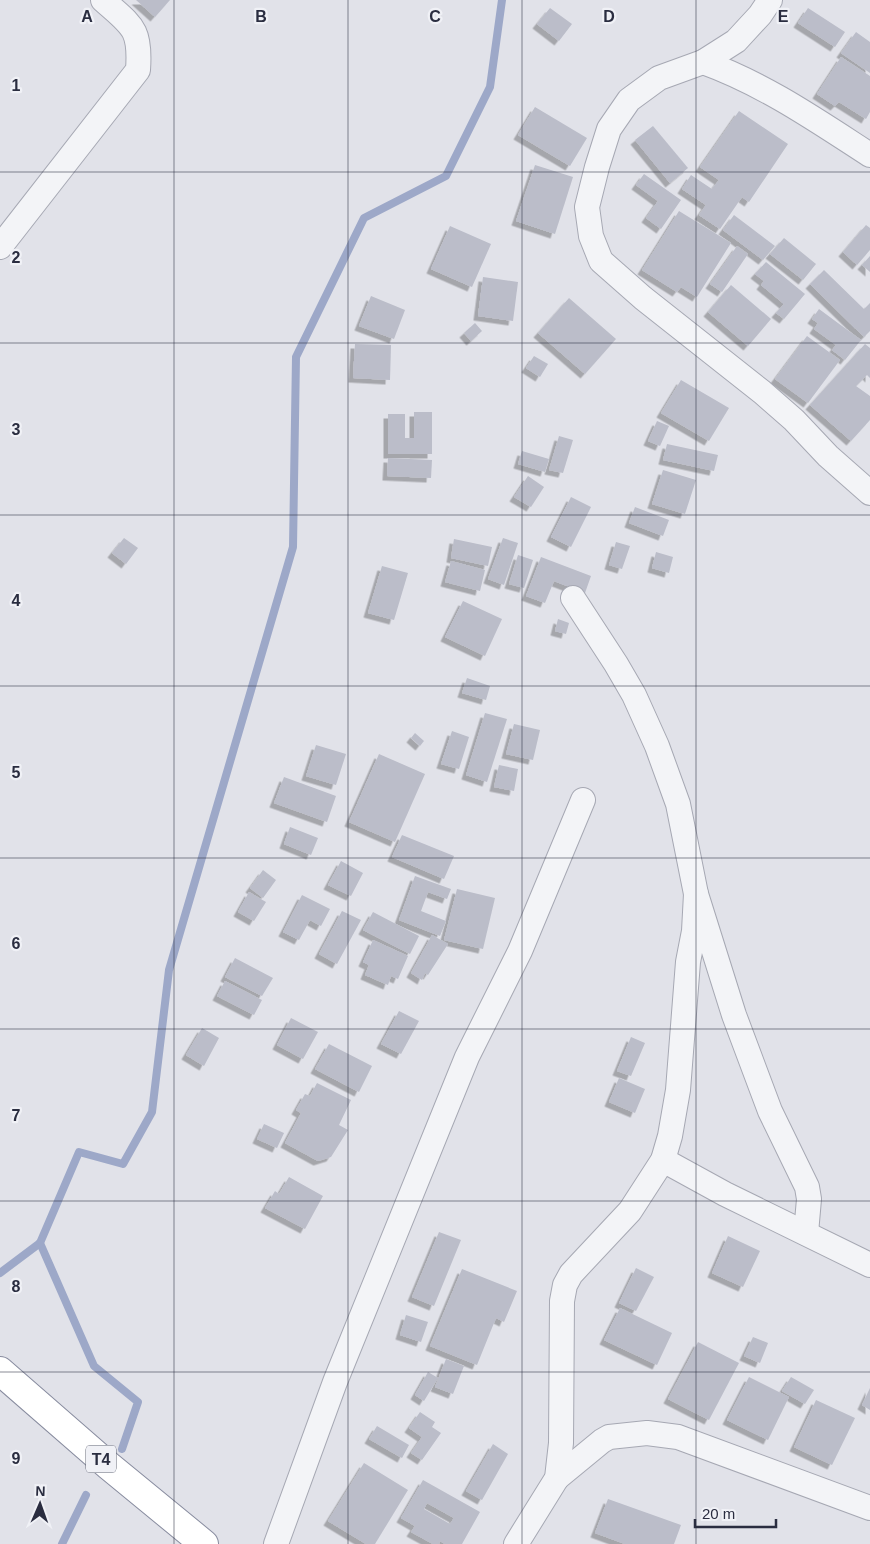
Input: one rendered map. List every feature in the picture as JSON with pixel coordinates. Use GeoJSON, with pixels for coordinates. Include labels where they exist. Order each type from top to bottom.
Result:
{"type":"FeatureCollection","features":[{"type":"Feature","properties":{"kind":"highway","name":"T4"},"geometry":{"type":"LineString","coordinates":[[0,1371],[109,1466],[204,1544]]}},
{"type":"Feature","properties":{"kind":"street"},"geometry":{"type":"LineString","coordinates":[[0,247],[138,70],[139,49],[133,26],[103,0]]}},
{"type":"Feature","properties":{"kind":"street"},"geometry":{"type":"LineString","coordinates":[[770,0],[760,15],[736,41],[703,62],[659,78],[629,100],[609,129],[587,207],[591,236],[601,261],[643,298],[762,392],[794,420],[828,456],[870,492]]}},
{"type":"Feature","properties":{"kind":"street"},"geometry":{"type":"LineString","coordinates":[[703,62],[741,76],[785,101],[870,156]]}},
{"type":"Feature","properties":{"kind":"street"},"geometry":{"type":"LineString","coordinates":[[574,598],[621,672],[657,746],[678,804],[696,894],[734,1015],[770,1111],[807,1187],[806,1233]]}},
{"type":"Feature","properties":{"kind":"street"},"geometry":{"type":"LineString","coordinates":[[276,1544],[334,1382],[467,1057],[520,951],[584,800]]}},
{"type":"Feature","properties":{"kind":"street"},"geometry":{"type":"LineString","coordinates":[[557,1478],[561,1443],[562,1301],[565,1285],[583,1259],[630,1211],[663,1160],[670,1136],[678,1090],[688,962],[694,931],[696,894]]}},
{"type":"Feature","properties":{"kind":"street"},"geometry":{"type":"LineString","coordinates":[[663,1160],[870,1265]]}},
{"type":"Feature","properties":{"kind":"street"},"geometry":{"type":"LineString","coordinates":[[516,1544],[557,1478],[609,1437],[662,1433],[678,1437],[870,1508]]}},
{"type":"Feature","properties":{"kind":"building"},"geometry":{"type":"Polygon","coordinates":[[[136,0],[170,0],[155,17],[136,0]]]}},
{"type":"Feature","properties":{"kind":"building"},"geometry":{"type":"Polygon","coordinates":[[[550,8],[572,24],[559,41],[537,24],[550,8]]]}},
{"type":"Feature","properties":{"kind":"building"},"geometry":{"type":"Polygon","coordinates":[[[808,8],[845,32],[835,47],[798,23],[808,8]]]}},
{"type":"Feature","properties":{"kind":"building"},"geometry":{"type":"Polygon","coordinates":[[[856,32],[870,42],[870,73],[841,53],[856,32]]]}},
{"type":"Feature","properties":{"kind":"building"},"geometry":{"type":"Polygon","coordinates":[[[841,57],[870,76],[870,112],[866,119],[839,102],[835,106],[817,94],[841,57]]]}},
{"type":"Feature","properties":{"kind":"building"},"geometry":{"type":"Polygon","coordinates":[[[535,107],[587,138],[570,166],[518,135],[535,107]]]}},
{"type":"Feature","properties":{"kind":"building"},"geometry":{"type":"Polygon","coordinates":[[[739,111],[788,144],[749,202],[742,197],[720,229],[699,215],[706,205],[682,189],[691,175],[712,189],[719,180],[700,167],[739,111]]]}},
{"type":"Feature","properties":{"kind":"building"},"geometry":{"type":"Polygon","coordinates":[[[653,126],[688,168],[670,183],[635,140],[653,126]]]}},
{"type":"Feature","properties":{"kind":"building"},"geometry":{"type":"Polygon","coordinates":[[[535,165],[573,177],[555,234],[516,221],[535,165]]]}},
{"type":"Feature","properties":{"kind":"building"},"geometry":{"type":"Polygon","coordinates":[[[644,174],[681,200],[661,229],[646,218],[658,201],[636,185],[644,174]]]}},
{"type":"Feature","properties":{"kind":"building"},"geometry":{"type":"Polygon","coordinates":[[[679,211],[731,243],[697,297],[681,287],[677,292],[642,270],[679,211]]]}},
{"type":"Feature","properties":{"kind":"building"},"geometry":{"type":"Polygon","coordinates":[[[734,215],[775,246],[763,260],[723,230],[734,215]]]}},
{"type":"Feature","properties":{"kind":"building"},"geometry":{"type":"Polygon","coordinates":[[[866,225],[870,228],[870,250],[857,265],[843,252],[866,225]]]}},
{"type":"Feature","properties":{"kind":"building"},"geometry":{"type":"Polygon","coordinates":[[[450,226],[491,244],[472,287],[431,269],[450,226]]]}},
{"type":"Feature","properties":{"kind":"building"},"geometry":{"type":"Polygon","coordinates":[[[784,238],[816,264],[803,280],[770,254],[784,238]]]}},
{"type":"Feature","properties":{"kind":"building"},"geometry":{"type":"Polygon","coordinates":[[[737,246],[748,254],[722,292],[710,284],[737,246]]]}},
{"type":"Feature","properties":{"kind":"building"},"geometry":{"type":"Polygon","coordinates":[[[870,256],[870,272],[862,265],[870,256]]]}},
{"type":"Feature","properties":{"kind":"building"},"geometry":{"type":"Polygon","coordinates":[[[766,262],[805,294],[784,319],[776,313],[784,304],[761,285],[764,281],[755,274],[766,262]]]}},
{"type":"Feature","properties":{"kind":"building"},"geometry":{"type":"Polygon","coordinates":[[[824,270],[864,309],[870,303],[870,331],[864,337],[810,284],[824,270]]]}},
{"type":"Feature","properties":{"kind":"building"},"geometry":{"type":"Polygon","coordinates":[[[483,277],[518,282],[513,321],[478,316],[483,277]]]}},
{"type":"Feature","properties":{"kind":"building"},"geometry":{"type":"Polygon","coordinates":[[[731,285],[771,319],[748,346],[708,312],[731,285]]]}},
{"type":"Feature","properties":{"kind":"building"},"geometry":{"type":"Polygon","coordinates":[[[371,296],[405,310],[394,339],[359,326],[371,296]]]}},
{"type":"Feature","properties":{"kind":"building"},"geometry":{"type":"Polygon","coordinates":[[[569,298],[616,339],[585,374],[538,333],[569,298]]]}},
{"type":"Feature","properties":{"kind":"building"},"geometry":{"type":"Polygon","coordinates":[[[819,309],[861,340],[845,360],[832,350],[836,345],[814,329],[818,323],[812,319],[819,309]]]}},
{"type":"Feature","properties":{"kind":"building"},"geometry":{"type":"Polygon","coordinates":[[[475,323],[482,331],[471,341],[464,333],[475,323]]]}},
{"type":"Feature","properties":{"kind":"building"},"geometry":{"type":"Polygon","coordinates":[[[807,336],[840,360],[808,403],[775,379],[807,336]]]}},
{"type":"Feature","properties":{"kind":"building"},"geometry":{"type":"Polygon","coordinates":[[[355,344],[391,345],[390,380],[353,378],[355,344]]]}},
{"type":"Feature","properties":{"kind":"building"},"geometry":{"type":"Polygon","coordinates":[[[865,344],[870,348],[870,378],[867,375],[856,386],[870,396],[870,420],[851,441],[810,405],[865,344]]]}},
{"type":"Feature","properties":{"kind":"building"},"geometry":{"type":"Polygon","coordinates":[[[534,356],[548,364],[540,377],[526,368],[534,356]]]}},
{"type":"Feature","properties":{"kind":"building"},"geometry":{"type":"Polygon","coordinates":[[[681,380],[729,408],[709,441],[661,413],[681,380]]]}},
{"type":"Feature","properties":{"kind":"building"},"geometry":{"type":"Polygon","coordinates":[[[414,412],[432,412],[432,454],[388,454],[388,414],[405,414],[405,438],[414,438],[414,412]]]}},
{"type":"Feature","properties":{"kind":"building"},"geometry":{"type":"Polygon","coordinates":[[[657,421],[669,426],[660,446],[648,441],[657,421]]]}},
{"type":"Feature","properties":{"kind":"building"},"geometry":{"type":"Polygon","coordinates":[[[559,436],[573,440],[563,473],[549,470],[559,436]]]}},
{"type":"Feature","properties":{"kind":"building"},"geometry":{"type":"Polygon","coordinates":[[[667,444],[718,455],[714,471],[663,460],[667,444]]]}},
{"type":"Feature","properties":{"kind":"building"},"geometry":{"type":"Polygon","coordinates":[[[522,451],[549,459],[545,472],[518,464],[522,451]]]}},
{"type":"Feature","properties":{"kind":"building"},"geometry":{"type":"Polygon","coordinates":[[[388,458],[432,460],[431,478],[387,476],[388,458]]]}},
{"type":"Feature","properties":{"kind":"building"},"geometry":{"type":"Polygon","coordinates":[[[663,470],[696,480],[685,514],[652,504],[663,470]]]}},
{"type":"Feature","properties":{"kind":"building"},"geometry":{"type":"Polygon","coordinates":[[[528,476],[544,487],[531,507],[514,497],[528,476]]]}},
{"type":"Feature","properties":{"kind":"building"},"geometry":{"type":"Polygon","coordinates":[[[571,497],[591,507],[571,547],[551,537],[571,497]]]}},
{"type":"Feature","properties":{"kind":"building"},"geometry":{"type":"Polygon","coordinates":[[[635,507],[669,520],[663,536],[629,523],[635,507]]]}},
{"type":"Feature","properties":{"kind":"building"},"geometry":{"type":"Polygon","coordinates":[[[124,538],[138,548],[126,564],[112,553],[124,538]]]}},
{"type":"Feature","properties":{"kind":"building"},"geometry":{"type":"Polygon","coordinates":[[[503,538],[518,543],[504,585],[488,579],[503,538]]]}},
{"type":"Feature","properties":{"kind":"building"},"geometry":{"type":"Polygon","coordinates":[[[454,539],[492,547],[488,566],[451,558],[454,539]]]}},
{"type":"Feature","properties":{"kind":"building"},"geometry":{"type":"Polygon","coordinates":[[[616,542],[630,546],[622,569],[609,565],[616,542]]]}},
{"type":"Feature","properties":{"kind":"building"},"geometry":{"type":"Polygon","coordinates":[[[656,552],[673,557],[669,573],[652,568],[656,552]]]}},
{"type":"Feature","properties":{"kind":"building"},"geometry":{"type":"Polygon","coordinates":[[[518,555],[533,560],[524,588],[509,584],[518,555]]]}},
{"type":"Feature","properties":{"kind":"building"},"geometry":{"type":"Polygon","coordinates":[[[541,557],[591,576],[585,593],[554,581],[545,603],[526,596],[541,557]]]}},
{"type":"Feature","properties":{"kind":"building"},"geometry":{"type":"Polygon","coordinates":[[[451,561],[485,570],[480,591],[445,582],[451,561]]]}},
{"type":"Feature","properties":{"kind":"building"},"geometry":{"type":"Polygon","coordinates":[[[382,566],[408,573],[394,620],[368,613],[382,566]]]}},
{"type":"Feature","properties":{"kind":"building"},"geometry":{"type":"Polygon","coordinates":[[[463,601],[502,619],[485,656],[445,637],[463,601]]]}},
{"type":"Feature","properties":{"kind":"building"},"geometry":{"type":"Polygon","coordinates":[[[558,619],[569,623],[566,634],[555,631],[558,619]]]}},
{"type":"Feature","properties":{"kind":"building"},"geometry":{"type":"Polygon","coordinates":[[[467,678],[490,686],[486,700],[462,693],[467,678]]]}},
{"type":"Feature","properties":{"kind":"building"},"geometry":{"type":"Polygon","coordinates":[[[485,713],[507,719],[487,782],[466,775],[485,713]]]}},
{"type":"Feature","properties":{"kind":"building"},"geometry":{"type":"Polygon","coordinates":[[[514,724],[540,730],[533,760],[506,754],[514,724]]]}},
{"type":"Feature","properties":{"kind":"building"},"geometry":{"type":"Polygon","coordinates":[[[452,731],[469,737],[459,769],[441,764],[452,731]]]}},
{"type":"Feature","properties":{"kind":"building"},"geometry":{"type":"Polygon","coordinates":[[[415,733],[424,741],[420,746],[411,738],[415,733]]]}},
{"type":"Feature","properties":{"kind":"building"},"geometry":{"type":"Polygon","coordinates":[[[316,745],[346,754],[336,785],[306,776],[316,745]]]}},
{"type":"Feature","properties":{"kind":"building"},"geometry":{"type":"Polygon","coordinates":[[[379,754],[425,774],[395,842],[349,822],[379,754]]]}},
{"type":"Feature","properties":{"kind":"building"},"geometry":{"type":"Polygon","coordinates":[[[499,765],[518,769],[514,791],[494,787],[499,765]]]}},
{"type":"Feature","properties":{"kind":"building"},"geometry":{"type":"Polygon","coordinates":[[[284,777],[336,796],[327,822],[274,803],[284,777]]]}},
{"type":"Feature","properties":{"kind":"building"},"geometry":{"type":"Polygon","coordinates":[[[290,827],[318,838],[311,855],[284,844],[290,827]]]}},
{"type":"Feature","properties":{"kind":"building"},"geometry":{"type":"Polygon","coordinates":[[[402,835],[454,856],[444,879],[392,857],[402,835]]]}},
{"type":"Feature","properties":{"kind":"building"},"geometry":{"type":"Polygon","coordinates":[[[341,861],[363,873],[351,896],[328,885],[341,861]]]}},
{"type":"Feature","properties":{"kind":"building"},"geometry":{"type":"Polygon","coordinates":[[[263,870],[276,880],[263,898],[250,888],[263,870]]]}},
{"type":"Feature","properties":{"kind":"building"},"geometry":{"type":"Polygon","coordinates":[[[415,876],[451,889],[447,899],[428,892],[421,911],[446,921],[440,936],[399,920],[415,876]]]}},
{"type":"Feature","properties":{"kind":"building"},"geometry":{"type":"Polygon","coordinates":[[[457,889],[495,898],[483,949],[444,940],[457,889]]]}},
{"type":"Feature","properties":{"kind":"building"},"geometry":{"type":"Polygon","coordinates":[[[249,892],[266,902],[254,921],[238,912],[249,892]]]}},
{"type":"Feature","properties":{"kind":"building"},"geometry":{"type":"Polygon","coordinates":[[[302,895],[330,909],[321,926],[310,920],[299,940],[283,932],[302,895]]]}},
{"type":"Feature","properties":{"kind":"building"},"geometry":{"type":"Polygon","coordinates":[[[342,911],[361,920],[337,964],[319,954],[342,911]]]}},
{"type":"Feature","properties":{"kind":"building"},"geometry":{"type":"Polygon","coordinates":[[[373,912],[419,936],[410,954],[363,930],[373,912]]]}},
{"type":"Feature","properties":{"kind":"building"},"geometry":{"type":"Polygon","coordinates":[[[432,935],[448,944],[428,975],[425,973],[422,980],[411,973],[432,935]]]}},
{"type":"Feature","properties":{"kind":"building"},"geometry":{"type":"Polygon","coordinates":[[[373,940],[408,956],[398,979],[391,976],[388,985],[365,975],[369,965],[363,962],[373,940]]]}},
{"type":"Feature","properties":{"kind":"building"},"geometry":{"type":"Polygon","coordinates":[[[235,958],[273,978],[262,996],[225,977],[235,958]]]}},
{"type":"Feature","properties":{"kind":"building"},"geometry":{"type":"Polygon","coordinates":[[[225,981],[262,1000],[254,1015],[217,996],[225,981]]]}},
{"type":"Feature","properties":{"kind":"building"},"geometry":{"type":"Polygon","coordinates":[[[399,1011],[419,1021],[401,1054],[381,1044],[399,1011]]]}},
{"type":"Feature","properties":{"kind":"building"},"geometry":{"type":"Polygon","coordinates":[[[291,1018],[318,1032],[303,1059],[277,1045],[291,1018]]]}},
{"type":"Feature","properties":{"kind":"building"},"geometry":{"type":"Polygon","coordinates":[[[202,1028],[219,1038],[204,1066],[186,1055],[202,1028]]]}},
{"type":"Feature","properties":{"kind":"building"},"geometry":{"type":"Polygon","coordinates":[[[631,1037],[645,1043],[631,1076],[617,1071],[631,1037]]]}},
{"type":"Feature","properties":{"kind":"building"},"geometry":{"type":"Polygon","coordinates":[[[329,1044],[372,1066],[359,1092],[315,1069],[329,1044]]]}},
{"type":"Feature","properties":{"kind":"building"},"geometry":{"type":"Polygon","coordinates":[[[619,1078],[645,1089],[635,1113],[609,1102],[619,1078]]]}},
{"type":"Feature","properties":{"kind":"building"},"geometry":{"type":"Polygon","coordinates":[[[317,1083],[351,1100],[339,1125],[348,1130],[331,1157],[318,1161],[285,1143],[301,1113],[296,1110],[305,1094],[310,1096],[317,1083]]]}},
{"type":"Feature","properties":{"kind":"building"},"geometry":{"type":"Polygon","coordinates":[[[264,1124],[284,1133],[277,1148],[257,1139],[264,1124]]]}},
{"type":"Feature","properties":{"kind":"building"},"geometry":{"type":"Polygon","coordinates":[[[289,1177],[323,1196],[305,1229],[265,1208],[275,1191],[279,1194],[289,1177]]]}},
{"type":"Feature","properties":{"kind":"building"},"geometry":{"type":"Polygon","coordinates":[[[439,1232],[461,1240],[434,1306],[412,1297],[439,1232]]]}},
{"type":"Feature","properties":{"kind":"building"},"geometry":{"type":"Polygon","coordinates":[[[728,1236],[760,1251],[743,1287],[712,1273],[728,1236]]]}},
{"type":"Feature","properties":{"kind":"building"},"geometry":{"type":"Polygon","coordinates":[[[636,1268],[654,1277],[636,1311],[619,1303],[636,1268]]]}},
{"type":"Feature","properties":{"kind":"building"},"geometry":{"type":"Polygon","coordinates":[[[462,1269],[517,1291],[504,1322],[496,1318],[477,1365],[430,1346],[462,1269]]]}},
{"type":"Feature","properties":{"kind":"building"},"geometry":{"type":"Polygon","coordinates":[[[620,1308],[672,1333],[657,1365],[604,1340],[620,1308]]]}},
{"type":"Feature","properties":{"kind":"building"},"geometry":{"type":"Polygon","coordinates":[[[406,1315],[428,1322],[421,1342],[400,1335],[406,1315]]]}},
{"type":"Feature","properties":{"kind":"building"},"geometry":{"type":"Polygon","coordinates":[[[753,1337],[768,1343],[760,1363],[744,1356],[753,1337]]]}},
{"type":"Feature","properties":{"kind":"building"},"geometry":{"type":"Polygon","coordinates":[[[698,1342],[739,1363],[709,1420],[668,1399],[698,1342]]]}},
{"type":"Feature","properties":{"kind":"building"},"geometry":{"type":"Polygon","coordinates":[[[446,1359],[464,1366],[453,1394],[435,1387],[446,1359]]]}},
{"type":"Feature","properties":{"kind":"building"},"geometry":{"type":"Polygon","coordinates":[[[428,1372],[438,1378],[424,1401],[415,1395],[428,1372]]]}},
{"type":"Feature","properties":{"kind":"building"},"geometry":{"type":"Polygon","coordinates":[[[749,1377],[789,1397],[768,1440],[727,1420],[749,1377]]]}},
{"type":"Feature","properties":{"kind":"building"},"geometry":{"type":"Polygon","coordinates":[[[791,1377],[814,1390],[805,1404],[782,1391],[791,1377]]]}},
{"type":"Feature","properties":{"kind":"building"},"geometry":{"type":"Polygon","coordinates":[[[870,1388],[870,1410],[862,1405],[870,1388]]]}},
{"type":"Feature","properties":{"kind":"building"},"geometry":{"type":"Polygon","coordinates":[[[816,1400],[855,1418],[832,1465],[794,1447],[816,1400]]]}},
{"type":"Feature","properties":{"kind":"building"},"geometry":{"type":"Polygon","coordinates":[[[420,1412],[435,1422],[432,1427],[441,1433],[422,1460],[411,1453],[422,1437],[409,1428],[420,1412]]]}},
{"type":"Feature","properties":{"kind":"building"},"geometry":{"type":"Polygon","coordinates":[[[377,1426],[409,1445],[402,1458],[369,1439],[377,1426]]]}},
{"type":"Feature","properties":{"kind":"building"},"geometry":{"type":"Polygon","coordinates":[[[493,1444],[508,1454],[482,1500],[466,1491],[493,1444]]]}},
{"type":"Feature","properties":{"kind":"building"},"geometry":{"type":"Polygon","coordinates":[[[364,1463],[408,1490],[375,1544],[366,1544],[328,1521],[364,1463]]]}},
{"type":"Feature","properties":{"kind":"building"},"geometry":{"type":"Polygon","coordinates":[[[423,1480],[480,1512],[462,1544],[445,1544],[440,1541],[439,1544],[433,1544],[411,1532],[415,1526],[401,1518],[423,1480]],[[427,1503],[424,1509],[450,1524],[454,1518],[427,1503]]]}},
{"type":"Feature","properties":{"kind":"building"},"geometry":{"type":"Polygon","coordinates":[[[608,1499],[681,1525],[674,1544],[625,1544],[595,1533],[608,1499]]]}},
{"type":"Feature","properties":{"kind":"waterway"},"geometry":{"type":"LineString","coordinates":[[0,1273],[40,1243],[79,1152],[123,1164],[152,1112],[169,970],[293,547],[296,357],[364,218],[446,176],[490,87],[502,0]]}},
{"type":"Feature","properties":{"kind":"waterway"},"geometry":{"type":"LineString","coordinates":[[40,1243],[94,1366],[138,1402],[122,1449]]}},
{"type":"Feature","properties":{"kind":"waterway"},"geometry":{"type":"LineString","coordinates":[[62,1544],[86,1495]]}}]}
